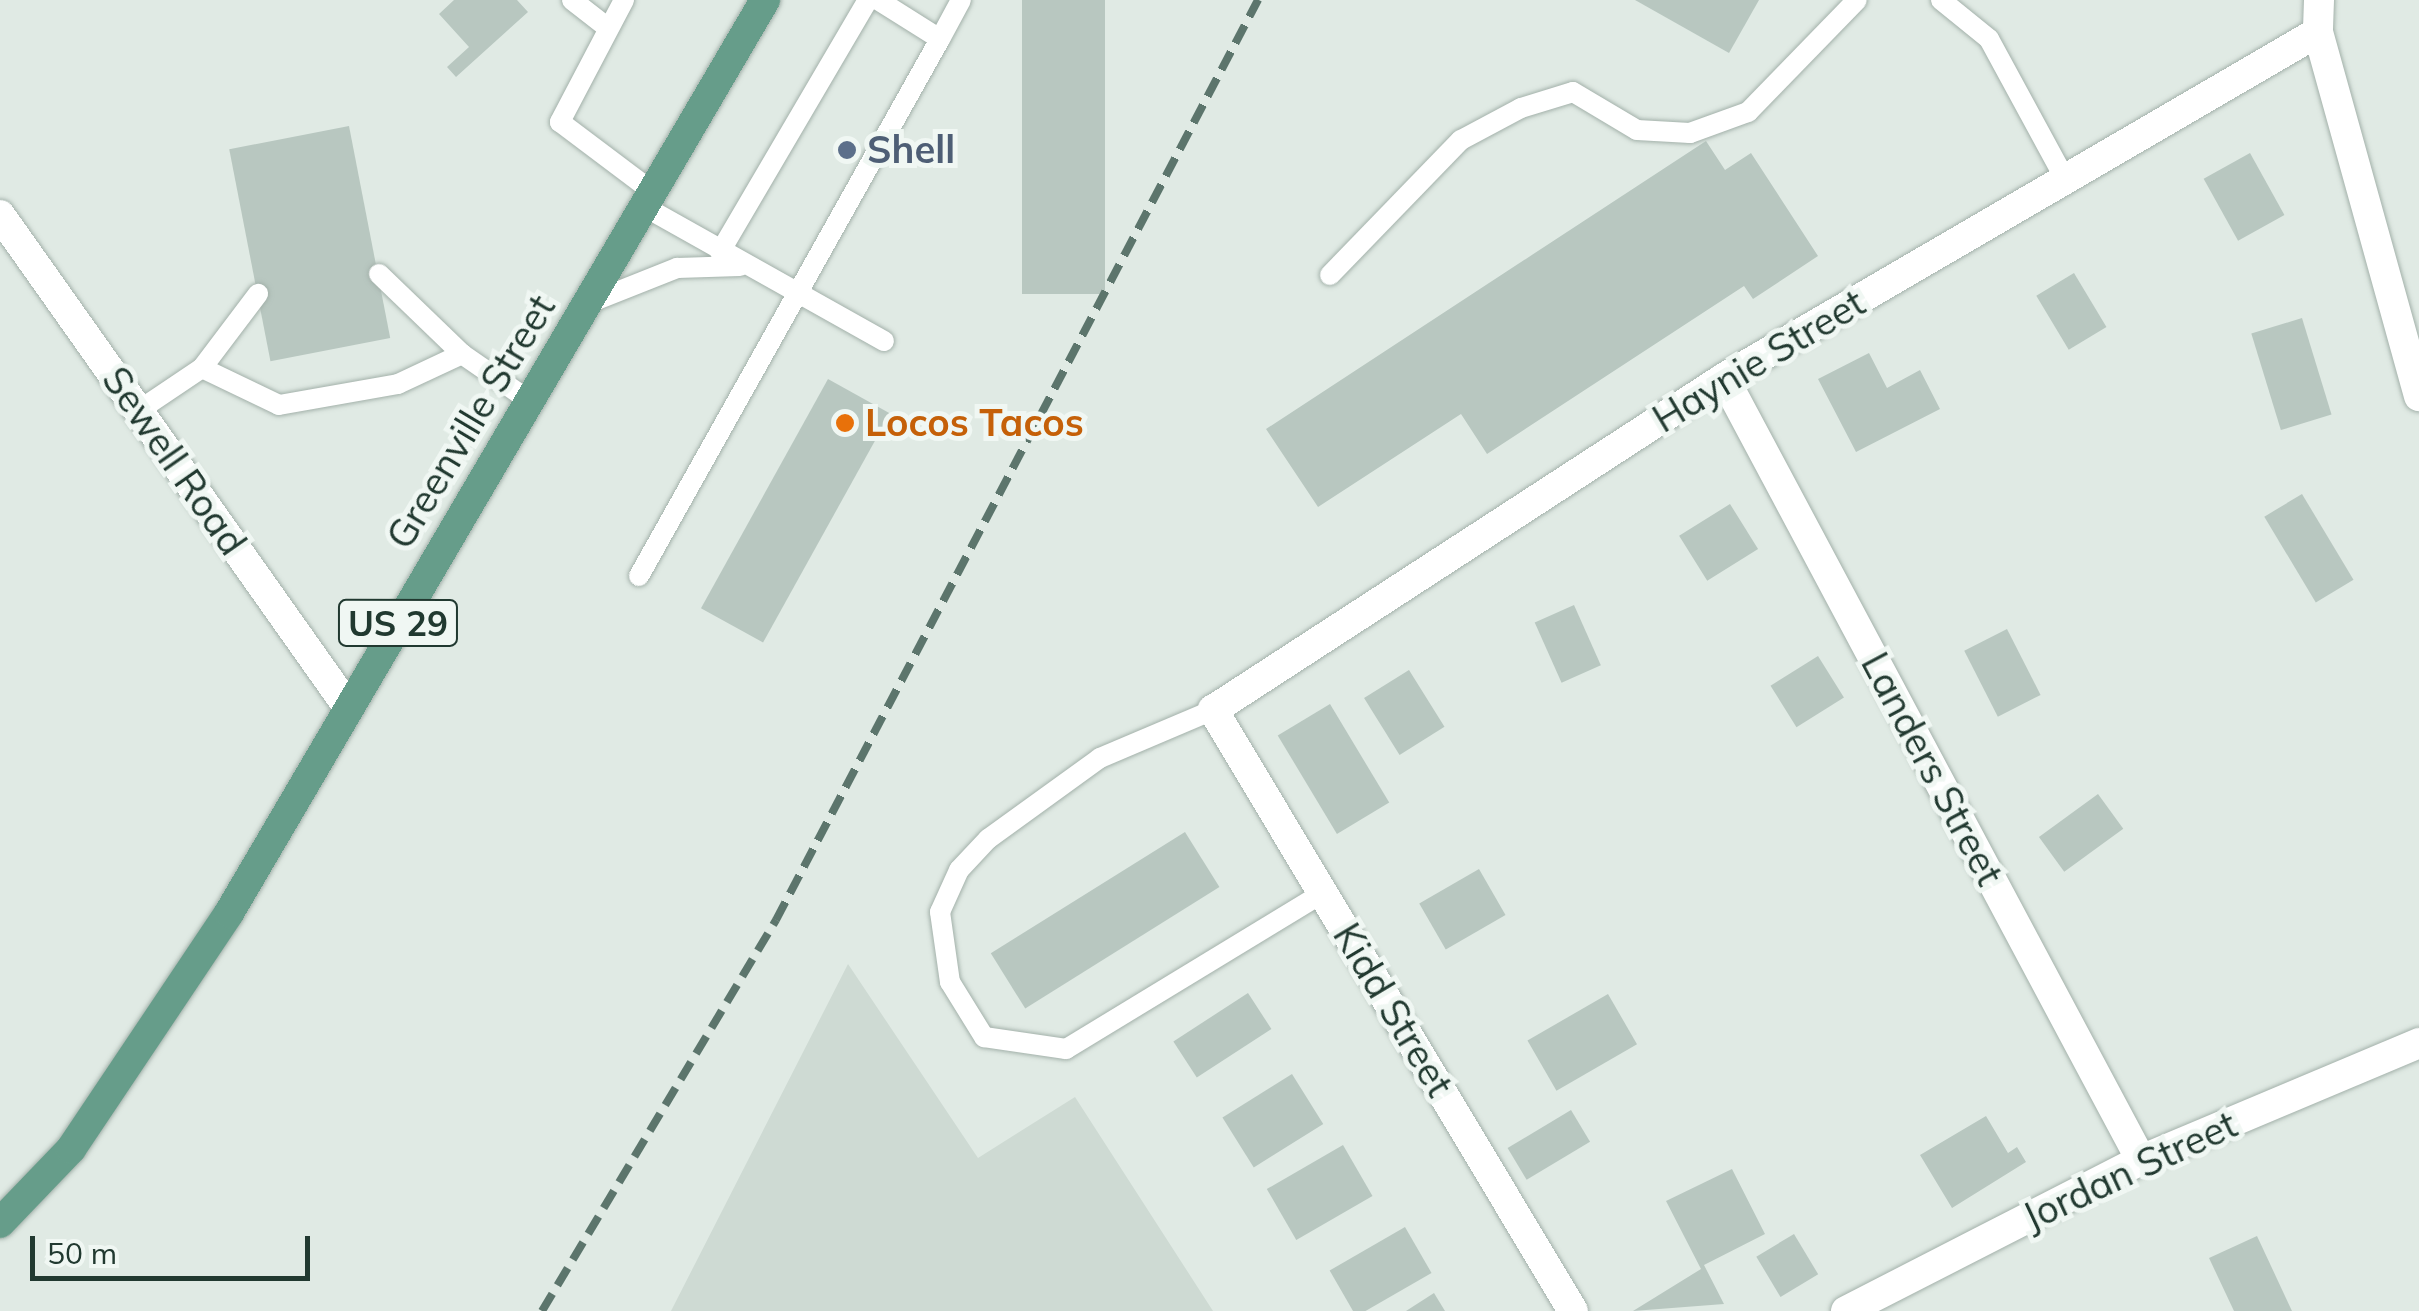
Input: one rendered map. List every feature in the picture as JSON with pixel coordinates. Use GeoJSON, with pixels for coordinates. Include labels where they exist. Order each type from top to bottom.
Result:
{"type":"FeatureCollection","features":[{"type":"Feature","properties":{"kind":"main road","name":"Greenville Street"},"geometry":{"type":"LineString","coordinates":[[0,1223],[111,1092],[348,707],[765,0]]}},
{"type":"Feature","properties":{"kind":"street"},"geometry":{"type":"LineString","coordinates":[[2319,0],[2318,32],[2419,396]]}},
{"type":"Feature","properties":{"kind":"street","name":"Haynie Street"},"geometry":{"type":"LineString","coordinates":[[1213,710],[1724,378],[2318,32]]}},
{"type":"Feature","properties":{"kind":"street","name":"Sewell Road"},"geometry":{"type":"LineString","coordinates":[[0,215],[348,707]]}},
{"type":"Feature","properties":{"kind":"street","name":"Landers Street"},"geometry":{"type":"LineString","coordinates":[[1724,378],[2141,1160]]}},
{"type":"Feature","properties":{"kind":"street","name":"Kidd Street"},"geometry":{"type":"LineString","coordinates":[[1213,710],[1573,1311]]}},
{"type":"Feature","properties":{"kind":"street","name":"Jordan Street"},"geometry":{"type":"LineString","coordinates":[[1846,1311],[2141,1160],[2419,1043]]}},
{"type":"Feature","properties":{"kind":"lane"},"geometry":{"type":"LineString","coordinates":[[572,0],[608,28]]}},
{"type":"Feature","properties":{"kind":"lane"},"geometry":{"type":"LineString","coordinates":[[624,0],[560,122],[649,200],[720,252],[800,300],[884,340]]}},
{"type":"Feature","properties":{"kind":"lane"},"geometry":{"type":"LineString","coordinates":[[720,252],[868,0]]}},
{"type":"Feature","properties":{"kind":"lane"},"geometry":{"type":"LineString","coordinates":[[878,0],[940,39]]}},
{"type":"Feature","properties":{"kind":"lane"},"geometry":{"type":"LineString","coordinates":[[639,576],[800,300],[962,0]]}},
{"type":"Feature","properties":{"kind":"lane"},"geometry":{"type":"LineString","coordinates":[[1330,275],[1461,140],[1521,108],[1573,92],[1637,130],[1690,133],[1748,112],[1857,0]]}},
{"type":"Feature","properties":{"kind":"lane"},"geometry":{"type":"LineString","coordinates":[[1941,0],[1990,39],[2065,180]]}},
{"type":"Feature","properties":{"kind":"lane"},"geometry":{"type":"LineString","coordinates":[[589,303],[677,268],[744,266]]}},
{"type":"Feature","properties":{"kind":"lane"},"geometry":{"type":"LineString","coordinates":[[379,274],[462,354],[530,401]]}},
{"type":"Feature","properties":{"kind":"lane"},"geometry":{"type":"LineString","coordinates":[[138,411],[202,368],[258,294]]}},
{"type":"Feature","properties":{"kind":"lane"},"geometry":{"type":"LineString","coordinates":[[202,368],[279,406],[398,384],[462,354]]}},
{"type":"Feature","properties":{"kind":"lane"},"geometry":{"type":"LineString","coordinates":[[1213,710],[1100,758],[988,839],[959,870],[940,912],[950,982],[984,1037],[1066,1048],[1323,893]]}},
{"type":"Feature","properties":{"kind":"shaded area"},"geometry":{"type":"Polygon","coordinates":[[[848,964],[978,1158],[1075,1097],[1213,1311],[671,1311],[848,964]]]}},
{"type":"Feature","properties":{"kind":"building"},"geometry":{"type":"Polygon","coordinates":[[[454,0],[517,0],[528,12],[456,77],[447,67],[469,47],[439,14],[454,0]]]}},
{"type":"Feature","properties":{"kind":"building"},"geometry":{"type":"Polygon","coordinates":[[[1022,0],[1105,0],[1105,294],[1022,294],[1022,0]]]}},
{"type":"Feature","properties":{"kind":"building"},"geometry":{"type":"Polygon","coordinates":[[[1635,0],[1759,0],[1729,53],[1635,0]]]}},
{"type":"Feature","properties":{"kind":"building"},"geometry":{"type":"Polygon","coordinates":[[[349,126],[390,338],[270,361],[229,149],[349,126]]]}},
{"type":"Feature","properties":{"kind":"building"},"geometry":{"type":"Polygon","coordinates":[[[1706,141],[1725,170],[1751,153],[1818,256],[1753,299],[1744,286],[1487,454],[1461,414],[1318,507],[1266,429],[1706,141]]]}},
{"type":"Feature","properties":{"kind":"building"},"geometry":{"type":"Polygon","coordinates":[[[2250,153],[2284,215],[2238,241],[2204,179],[2250,153]]]}},
{"type":"Feature","properties":{"kind":"building"},"geometry":{"type":"Polygon","coordinates":[[[2074,273],[2106,327],[2069,350],[2036,296],[2074,273]]]}},
{"type":"Feature","properties":{"kind":"building"},"geometry":{"type":"Polygon","coordinates":[[[2302,318],[2332,415],[2281,430],[2251,333],[2302,318]]]}},
{"type":"Feature","properties":{"kind":"building"},"geometry":{"type":"Polygon","coordinates":[[[1869,353],[1887,388],[1920,370],[1940,409],[1856,452],[1818,379],[1869,353]]]}},
{"type":"Feature","properties":{"kind":"building"},"geometry":{"type":"Polygon","coordinates":[[[828,379],[890,413],[763,643],[701,608],[828,379]]]}},
{"type":"Feature","properties":{"kind":"building"},"geometry":{"type":"Polygon","coordinates":[[[2302,494],[2354,580],[2316,602],[2264,517],[2302,494]]]}},
{"type":"Feature","properties":{"kind":"building"},"geometry":{"type":"Polygon","coordinates":[[[1730,504],[1758,549],[1707,581],[1679,536],[1730,504]]]}},
{"type":"Feature","properties":{"kind":"building"},"geometry":{"type":"Polygon","coordinates":[[[1574,605],[1601,665],[1562,683],[1535,622],[1574,605]]]}},
{"type":"Feature","properties":{"kind":"building"},"geometry":{"type":"Polygon","coordinates":[[[2007,629],[2041,695],[1998,717],[1964,651],[2007,629]]]}},
{"type":"Feature","properties":{"kind":"building"},"geometry":{"type":"Polygon","coordinates":[[[1818,656],[1844,698],[1796,727],[1771,686],[1818,656]]]}},
{"type":"Feature","properties":{"kind":"building"},"geometry":{"type":"Polygon","coordinates":[[[1409,670],[1445,727],[1400,755],[1364,698],[1409,670]]]}},
{"type":"Feature","properties":{"kind":"building"},"geometry":{"type":"Polygon","coordinates":[[[1330,704],[1389,803],[1337,834],[1278,735],[1330,704]]]}},
{"type":"Feature","properties":{"kind":"building"},"geometry":{"type":"Polygon","coordinates":[[[2098,794],[2123,829],[2064,872],[2039,837],[2098,794]]]}},
{"type":"Feature","properties":{"kind":"building"},"geometry":{"type":"Polygon","coordinates":[[[1185,832],[1219,887],[1025,1008],[991,953],[1185,832]]]}},
{"type":"Feature","properties":{"kind":"building"},"geometry":{"type":"Polygon","coordinates":[[[1479,869],[1506,915],[1446,949],[1419,904],[1479,869]]]}},
{"type":"Feature","properties":{"kind":"building"},"geometry":{"type":"Polygon","coordinates":[[[1248,993],[1271,1029],[1197,1078],[1173,1041],[1248,993]]]}},
{"type":"Feature","properties":{"kind":"building"},"geometry":{"type":"Polygon","coordinates":[[[1608,994],[1637,1044],[1556,1091],[1527,1040],[1608,994]]]}},
{"type":"Feature","properties":{"kind":"building"},"geometry":{"type":"Polygon","coordinates":[[[1292,1074],[1323,1124],[1254,1167],[1222,1117],[1292,1074]]]}},
{"type":"Feature","properties":{"kind":"building"},"geometry":{"type":"Polygon","coordinates":[[[1571,1110],[1590,1142],[1527,1180],[1508,1148],[1571,1110]]]}},
{"type":"Feature","properties":{"kind":"building"},"geometry":{"type":"Polygon","coordinates":[[[1986,1116],[2008,1153],[2017,1147],[2026,1162],[1952,1208],[1920,1155],[1986,1116]]]}},
{"type":"Feature","properties":{"kind":"building"},"geometry":{"type":"Polygon","coordinates":[[[1343,1145],[1372,1196],[1296,1240],[1267,1189],[1343,1145]]]}},
{"type":"Feature","properties":{"kind":"building"},"geometry":{"type":"Polygon","coordinates":[[[1732,1169],[1765,1234],[1704,1265],[1724,1304],[1633,1311],[1701,1269],[1666,1201],[1732,1169]]]}},
{"type":"Feature","properties":{"kind":"building"},"geometry":{"type":"Polygon","coordinates":[[[1405,1227],[1432,1273],[1366,1311],[1353,1311],[1330,1270],[1405,1227]]]}},
{"type":"Feature","properties":{"kind":"building"},"geometry":{"type":"Polygon","coordinates":[[[1794,1234],[1818,1274],[1780,1297],[1756,1257],[1794,1234]]]}},
{"type":"Feature","properties":{"kind":"building"},"geometry":{"type":"Polygon","coordinates":[[[2257,1236],[2292,1311],[2234,1311],[2209,1258],[2257,1236]]]}},
{"type":"Feature","properties":{"kind":"building"},"geometry":{"type":"Polygon","coordinates":[[[1434,1293],[1445,1311],[1406,1311],[1434,1293]]]}},
{"type":"Feature","properties":{"kind":"railway"},"geometry":{"type":"LineString","coordinates":[[542,1311],[776,920],[1258,0]]}},
{"type":"Feature","properties":{"kind":"place","name":"Shell"},"geometry":{"type":"Point","coordinates":[847,150]}},
{"type":"Feature","properties":{"kind":"place","name":"Locos Tacos"},"geometry":{"type":"Point","coordinates":[845,423]}}]}
